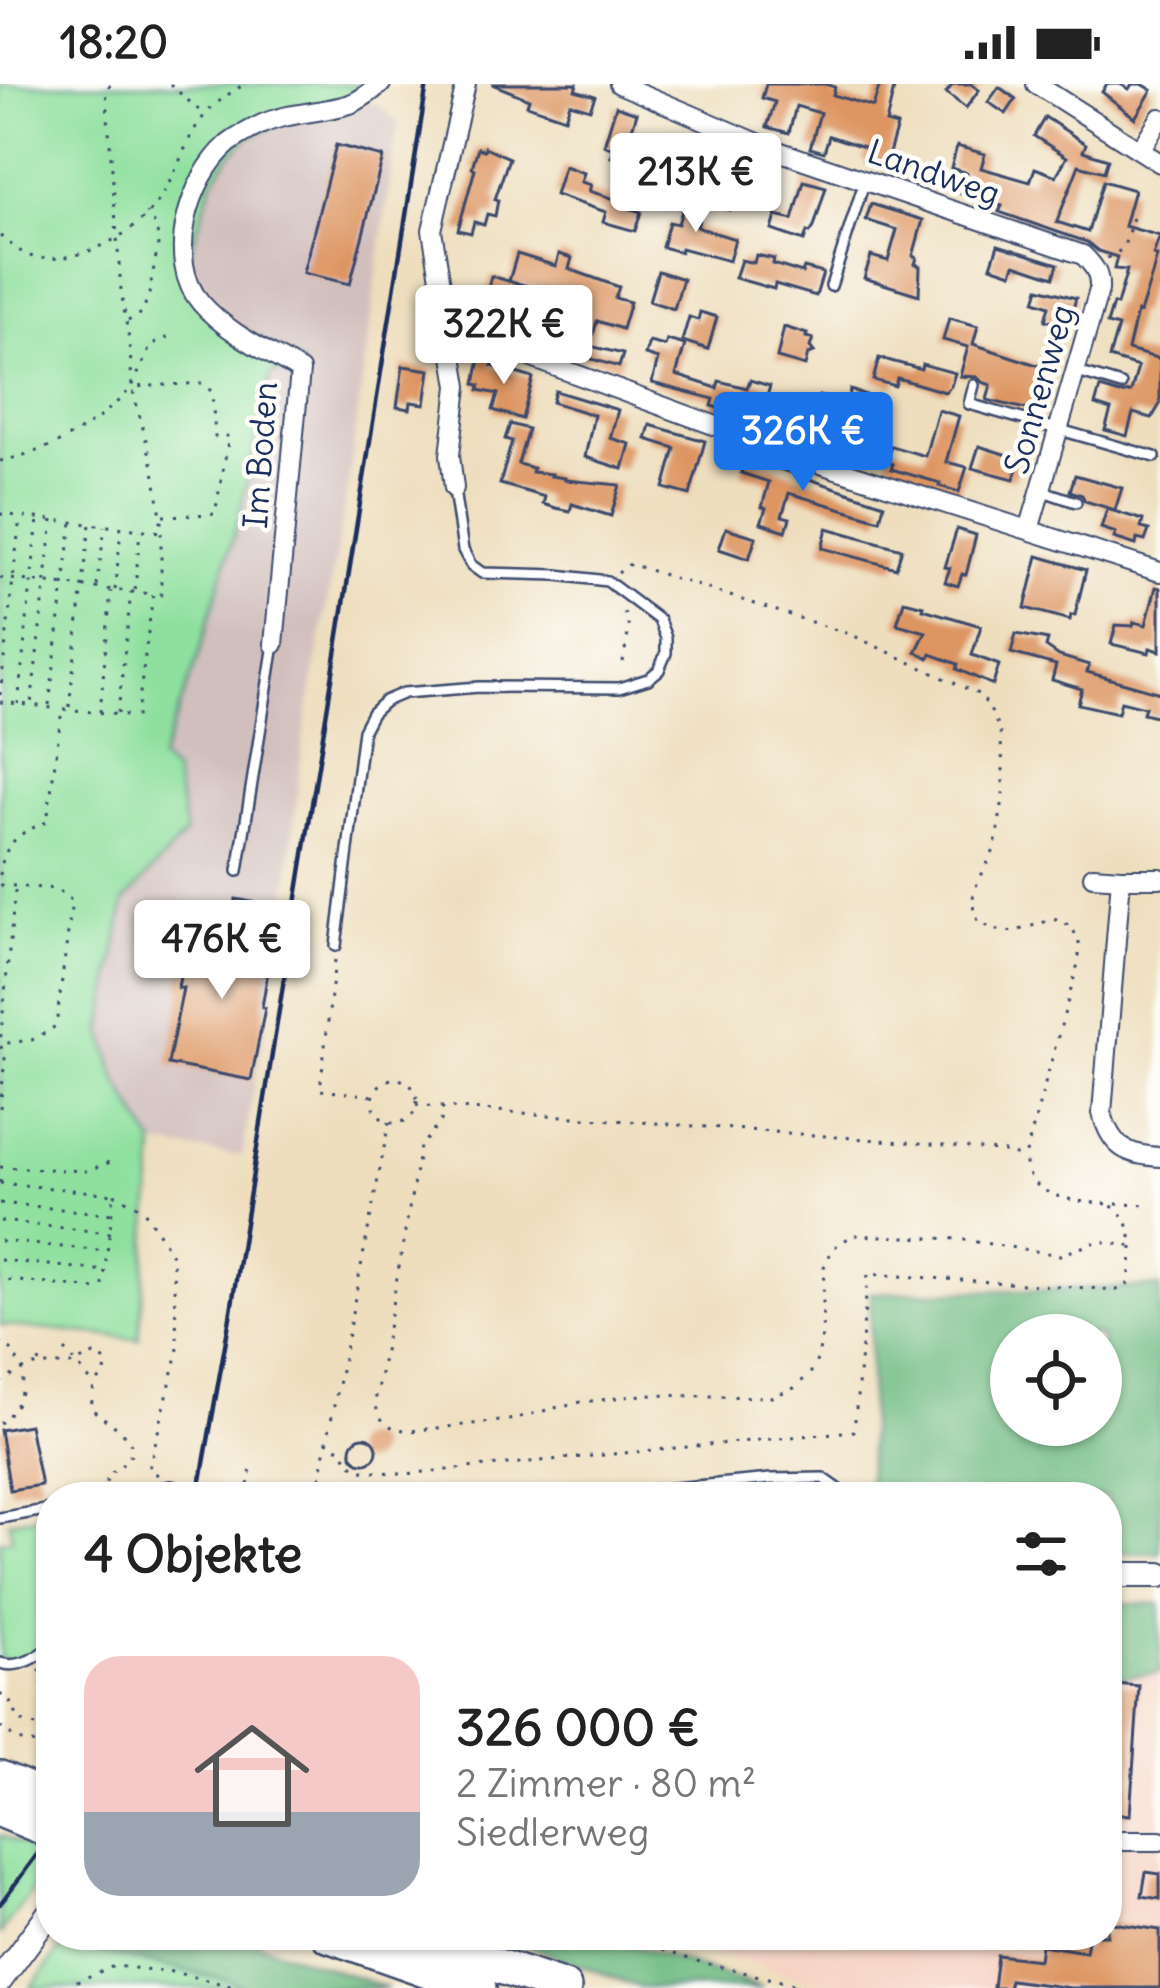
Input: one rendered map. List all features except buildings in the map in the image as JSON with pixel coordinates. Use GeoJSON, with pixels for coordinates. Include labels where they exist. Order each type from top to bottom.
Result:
{"type":"FeatureCollection","features":[{"type":"Feature","properties":{"kind":"highway"},"geometry":{"type":"LineString","coordinates":[[0,1778],[34,1811]]}},
{"type":"Feature","properties":{"kind":"highway"},"geometry":{"type":"LineString","coordinates":[[371,1950],[479,1988]]}},
{"type":"Feature","properties":{"kind":"highway"},"geometry":{"type":"LineString","coordinates":[[449,1950],[564,1988]]}},
{"type":"Feature","properties":{"kind":"street","name":"Im Boden"},"geometry":{"type":"LineString","coordinates":[[274,644],[300,371],[229,328],[201,304],[182,267],[185,219],[202,177],[228,145],[265,123],[355,103],[381,84]]}},
{"type":"Feature","properties":{"kind":"street"},"geometry":{"type":"LineString","coordinates":[[454,488],[450,454],[458,386],[432,230],[466,84]]}},
{"type":"Feature","properties":{"kind":"street","name":"Landweg"},"geometry":{"type":"LineString","coordinates":[[619,84],[768,147],[1083,255],[1094,266]]}},
{"type":"Feature","properties":{"kind":"street"},"geometry":{"type":"LineString","coordinates":[[1036,84],[1160,163]]}},
{"type":"Feature","properties":{"kind":"street"},"geometry":{"type":"LineString","coordinates":[[1140,150],[1160,118]]}},
{"type":"Feature","properties":{"kind":"street","name":"Sonnenweg"},"geometry":{"type":"LineString","coordinates":[[1029,530],[1100,290],[1094,266]]}},
{"type":"Feature","properties":{"kind":"street"},"geometry":{"type":"LineString","coordinates":[[448,327],[812,461],[1160,572]]}},
{"type":"Feature","properties":{"kind":"street"},"geometry":{"type":"LineString","coordinates":[[1093,876],[1160,878]]}},
{"type":"Feature","properties":{"kind":"street"},"geometry":{"type":"LineString","coordinates":[[1121,878],[1102,1113],[1117,1145],[1136,1156],[1160,1157]]}},
{"type":"Feature","properties":{"kind":"street"},"geometry":{"type":"LineString","coordinates":[[1122,1575],[1160,1575]]}},
{"type":"Feature","properties":{"kind":"street"},"geometry":{"type":"LineString","coordinates":[[1122,1841],[1160,1841]]}},
{"type":"Feature","properties":{"kind":"street"},"geometry":{"type":"LineString","coordinates":[[0,1980],[36,1931]]}},
{"type":"Feature","properties":{"kind":"lane"},"geometry":{"type":"LineString","coordinates":[[830,286],[865,180]]}},
{"type":"Feature","properties":{"kind":"lane"},"geometry":{"type":"LineString","coordinates":[[1074,371],[1120,385]]}},
{"type":"Feature","properties":{"kind":"lane"},"geometry":{"type":"LineString","coordinates":[[974,386],[969,404],[1155,457]]}},
{"type":"Feature","properties":{"kind":"lane"},"geometry":{"type":"LineString","coordinates":[[336,946],[363,730],[385,701],[404,693],[479,687],[619,688],[648,680],[659,670],[666,653],[659,620],[607,581],[482,574],[463,550],[454,488]]}},
{"type":"Feature","properties":{"kind":"lane"},"geometry":{"type":"LineString","coordinates":[[1040,490],[1076,502]]}},
{"type":"Feature","properties":{"kind":"lane"},"geometry":{"type":"LineString","coordinates":[[238,871],[274,644]]}},
{"type":"Feature","properties":{"kind":"lane"},"geometry":{"type":"LineString","coordinates":[[739,1482],[823,1478],[829,1482]]}},
{"type":"Feature","properties":{"kind":"lane"},"geometry":{"type":"LineString","coordinates":[[0,1518],[36,1512]]}},
{"type":"Feature","properties":{"kind":"lane"},"geometry":{"type":"LineString","coordinates":[[0,1663],[22,1664],[36,1657]]}},
{"type":"Feature","properties":{"kind":"path"},"geometry":{"type":"LineString","coordinates":[[0,578],[161,595],[163,532],[154,470],[132,387],[117,241],[106,90],[111,84]]}},
{"type":"Feature","properties":{"kind":"path"},"geometry":{"type":"LineString","coordinates":[[170,84],[204,115]]}},
{"type":"Feature","properties":{"kind":"path"},"geometry":{"type":"LineString","coordinates":[[0,236],[24,254],[41,259],[61,259],[117,241],[158,202],[195,126],[218,99],[245,84]]}},
{"type":"Feature","properties":{"kind":"path"},"geometry":{"type":"LineString","coordinates":[[1094,266],[1123,249],[1135,211]]}},
{"type":"Feature","properties":{"kind":"path"},"geometry":{"type":"LineString","coordinates":[[126,321],[142,313],[149,295],[158,244],[157,227],[147,214]]}},
{"type":"Feature","properties":{"kind":"path"},"geometry":{"type":"LineString","coordinates":[[0,461],[32,454],[85,430],[132,387],[151,345],[172,335]]}},
{"type":"Feature","properties":{"kind":"path"},"geometry":{"type":"LineString","coordinates":[[132,387],[203,383],[212,392],[215,437],[229,436],[215,514],[161,516]]}},
{"type":"Feature","properties":{"kind":"path"},"geometry":{"type":"LineString","coordinates":[[0,525],[1,514],[163,532]]}},
{"type":"Feature","properties":{"kind":"path"},"geometry":{"type":"LineString","coordinates":[[20,517],[0,699],[137,716],[153,594]]}},
{"type":"Feature","properties":{"kind":"path"},"geometry":{"type":"LineString","coordinates":[[18,704],[38,519]]}},
{"type":"Feature","properties":{"kind":"path"},"geometry":{"type":"LineString","coordinates":[[31,705],[53,520]]}},
{"type":"Feature","properties":{"kind":"path"},"geometry":{"type":"LineString","coordinates":[[49,707],[72,523]]}},
{"type":"Feature","properties":{"kind":"path"},"geometry":{"type":"LineString","coordinates":[[0,875],[10,842],[47,822],[90,524]]}},
{"type":"Feature","properties":{"kind":"path"},"geometry":{"type":"LineString","coordinates":[[97,588],[105,526]]}},
{"type":"Feature","properties":{"kind":"path"},"geometry":{"type":"LineString","coordinates":[[100,712],[121,528]]}},
{"type":"Feature","properties":{"kind":"path"},"geometry":{"type":"LineString","coordinates":[[118,714],[140,530]]}},
{"type":"Feature","properties":{"kind":"path"},"geometry":{"type":"LineString","coordinates":[[607,581],[630,564],[752,602],[852,635],[978,694],[988,704],[1000,731],[1003,799],[995,848],[975,888],[972,903],[978,921],[1013,932],[1054,919],[1071,926],[1078,941],[1079,960],[1025,1157],[1030,1178],[1048,1194],[1069,1199],[1149,1204]]}},
{"type":"Feature","properties":{"kind":"path"},"geometry":{"type":"LineString","coordinates":[[620,604],[629,628],[623,662]]}},
{"type":"Feature","properties":{"kind":"path"},"geometry":{"type":"LineString","coordinates":[[0,885],[57,889],[72,901],[56,1026],[32,1040],[0,1044]]}},
{"type":"Feature","properties":{"kind":"path"},"geometry":{"type":"LineString","coordinates":[[0,1108],[0,1044],[15,887]]}},
{"type":"Feature","properties":{"kind":"path"},"geometry":{"type":"LineString","coordinates":[[336,946],[320,1090],[374,1096]]}},
{"type":"Feature","properties":{"kind":"path"},"geometry":{"type":"LineString","coordinates":[[388,1080],[403,1081],[414,1090],[416,1105],[410,1117],[389,1122],[378,1115],[374,1096],[388,1080]]}},
{"type":"Feature","properties":{"kind":"path"},"geometry":{"type":"LineString","coordinates":[[416,1105],[945,1145],[1025,1157]]}},
{"type":"Feature","properties":{"kind":"path"},"geometry":{"type":"LineString","coordinates":[[443,1107],[440,1120],[420,1147],[376,1402],[380,1417],[393,1428],[410,1431],[509,1420],[574,1403],[643,1395],[770,1397],[794,1388],[810,1374],[818,1358],[824,1267],[832,1248],[853,1235],[958,1239],[1060,1255],[1099,1241],[1135,1247]]}},
{"type":"Feature","properties":{"kind":"path"},"geometry":{"type":"LineString","coordinates":[[319,1482],[389,1122]]}},
{"type":"Feature","properties":{"kind":"path"},"geometry":{"type":"LineString","coordinates":[[0,1167],[88,1171],[116,1160]]}},
{"type":"Feature","properties":{"kind":"path"},"geometry":{"type":"LineString","coordinates":[[0,1190],[0,1182],[114,1194],[143,1209],[172,1255],[178,1352],[149,1468],[166,1482]]}},
{"type":"Feature","properties":{"kind":"path"},"geometry":{"type":"LineString","coordinates":[[0,1279],[104,1286],[114,1194]]}},
{"type":"Feature","properties":{"kind":"path"},"geometry":{"type":"LineString","coordinates":[[326,1441],[362,1470],[404,1474],[854,1431],[868,1274],[1118,1290],[1127,1284],[1135,1247],[1118,1209],[1104,1202]]}},
{"type":"Feature","properties":{"kind":"path"},"geometry":{"type":"LineString","coordinates":[[0,1203],[112,1214]]}},
{"type":"Feature","properties":{"kind":"path"},"geometry":{"type":"LineString","coordinates":[[0,1221],[110,1233]]}},
{"type":"Feature","properties":{"kind":"path"},"geometry":{"type":"LineString","coordinates":[[0,1240],[109,1252]]}},
{"type":"Feature","properties":{"kind":"path"},"geometry":{"type":"LineString","coordinates":[[0,1260],[106,1270]]}},
{"type":"Feature","properties":{"kind":"path"},"geometry":{"type":"LineString","coordinates":[[0,1342],[23,1370],[24,1387],[0,1423]]}},
{"type":"Feature","properties":{"kind":"path"},"geometry":{"type":"LineString","coordinates":[[65,1350],[94,1385]]}},
{"type":"Feature","properties":{"kind":"path"},"geometry":{"type":"LineString","coordinates":[[38,1365],[42,1353]]}},
{"type":"Feature","properties":{"kind":"path"},"geometry":{"type":"LineString","coordinates":[[0,1382],[38,1365],[70,1365],[94,1354],[106,1361],[105,1374],[94,1385],[91,1408],[130,1442],[127,1461],[110,1472],[106,1482]]}},
{"type":"Feature","properties":{"kind":"path"},"geometry":{"type":"LineString","coordinates":[[249,1482],[251,1468]]}},
{"type":"Feature","properties":{"kind":"path"},"geometry":{"type":"LineString","coordinates":[[0,1694],[20,1721],[36,1726]]}},
{"type":"Feature","properties":{"kind":"path"},"geometry":{"type":"LineString","coordinates":[[0,1727],[17,1740],[36,1744]]}},
{"type":"Feature","properties":{"kind":"path"},"geometry":{"type":"LineString","coordinates":[[662,1950],[810,1988]]}},
{"type":"Feature","properties":{"kind":"path"},"geometry":{"type":"LineString","coordinates":[[67,1988],[114,1966],[173,1972],[240,1988]]}},
{"type":"Feature","properties":{"kind":"shaded area"},"geometry":{"type":"Polygon","coordinates":[[[374,102],[398,122],[348,484],[303,740],[286,900],[242,1156],[155,1145],[117,1080],[103,1031],[124,902],[186,833],[174,773],[160,761],[198,658],[238,521],[271,373],[302,367],[223,317],[193,283],[187,263],[212,182],[249,137],[289,120],[374,102]]]}},
{"type":"Feature","properties":{"kind":"shaded area"},"geometry":{"type":"Polygon","coordinates":[[[1160,1673],[1160,1988],[845,1988],[699,1950],[1122,1950],[1122,1677],[1160,1673]]]}},
{"type":"Feature","properties":{"kind":"green space"},"geometry":{"type":"Polygon","coordinates":[[[0,84],[365,84],[333,111],[289,120],[249,137],[229,156],[212,182],[187,263],[193,283],[222,317],[304,366],[271,374],[238,521],[198,658],[160,760],[174,773],[186,833],[124,902],[103,1031],[117,1080],[155,1145],[139,1339],[0,1325],[0,84]]]}},
{"type":"Feature","properties":{"kind":"green space"},"geometry":{"type":"Polygon","coordinates":[[[1160,1287],[1160,1553],[1122,1553],[1122,1482],[868,1482],[871,1293],[1160,1287]]]}},
{"type":"Feature","properties":{"kind":"green space"},"geometry":{"type":"Polygon","coordinates":[[[36,1516],[36,1651],[16,1660],[0,1660],[0,1541],[12,1539],[9,1521],[36,1516]]]}},
{"type":"Feature","properties":{"kind":"green space"},"geometry":{"type":"Polygon","coordinates":[[[1122,1603],[1160,1604],[1160,1673],[1122,1677],[1122,1603]]]}},
{"type":"Feature","properties":{"kind":"green space"},"geometry":{"type":"Polygon","coordinates":[[[0,1835],[36,1851],[36,1885],[0,1934],[0,1835]]]}},
{"type":"Feature","properties":{"kind":"green space"},"geometry":{"type":"Polygon","coordinates":[[[60,1950],[91,1950],[246,1988],[31,1988],[60,1950]]]}},
{"type":"Feature","properties":{"kind":"green space"},"geometry":{"type":"Polygon","coordinates":[[[91,1950],[277,1950],[387,1988],[246,1988],[91,1950]]]}},
{"type":"Feature","properties":{"kind":"green space"},"geometry":{"type":"Polygon","coordinates":[[[539,1950],[647,1950],[762,1988],[641,1988],[539,1950]]]}},
{"type":"Feature","properties":{"kind":"railway"},"geometry":{"type":"LineString","coordinates":[[201,1482],[427,84]]}},
{"type":"Feature","properties":{"kind":"railway"},"geometry":{"type":"LineString","coordinates":[[0,1904],[36,1856]]}}]}
